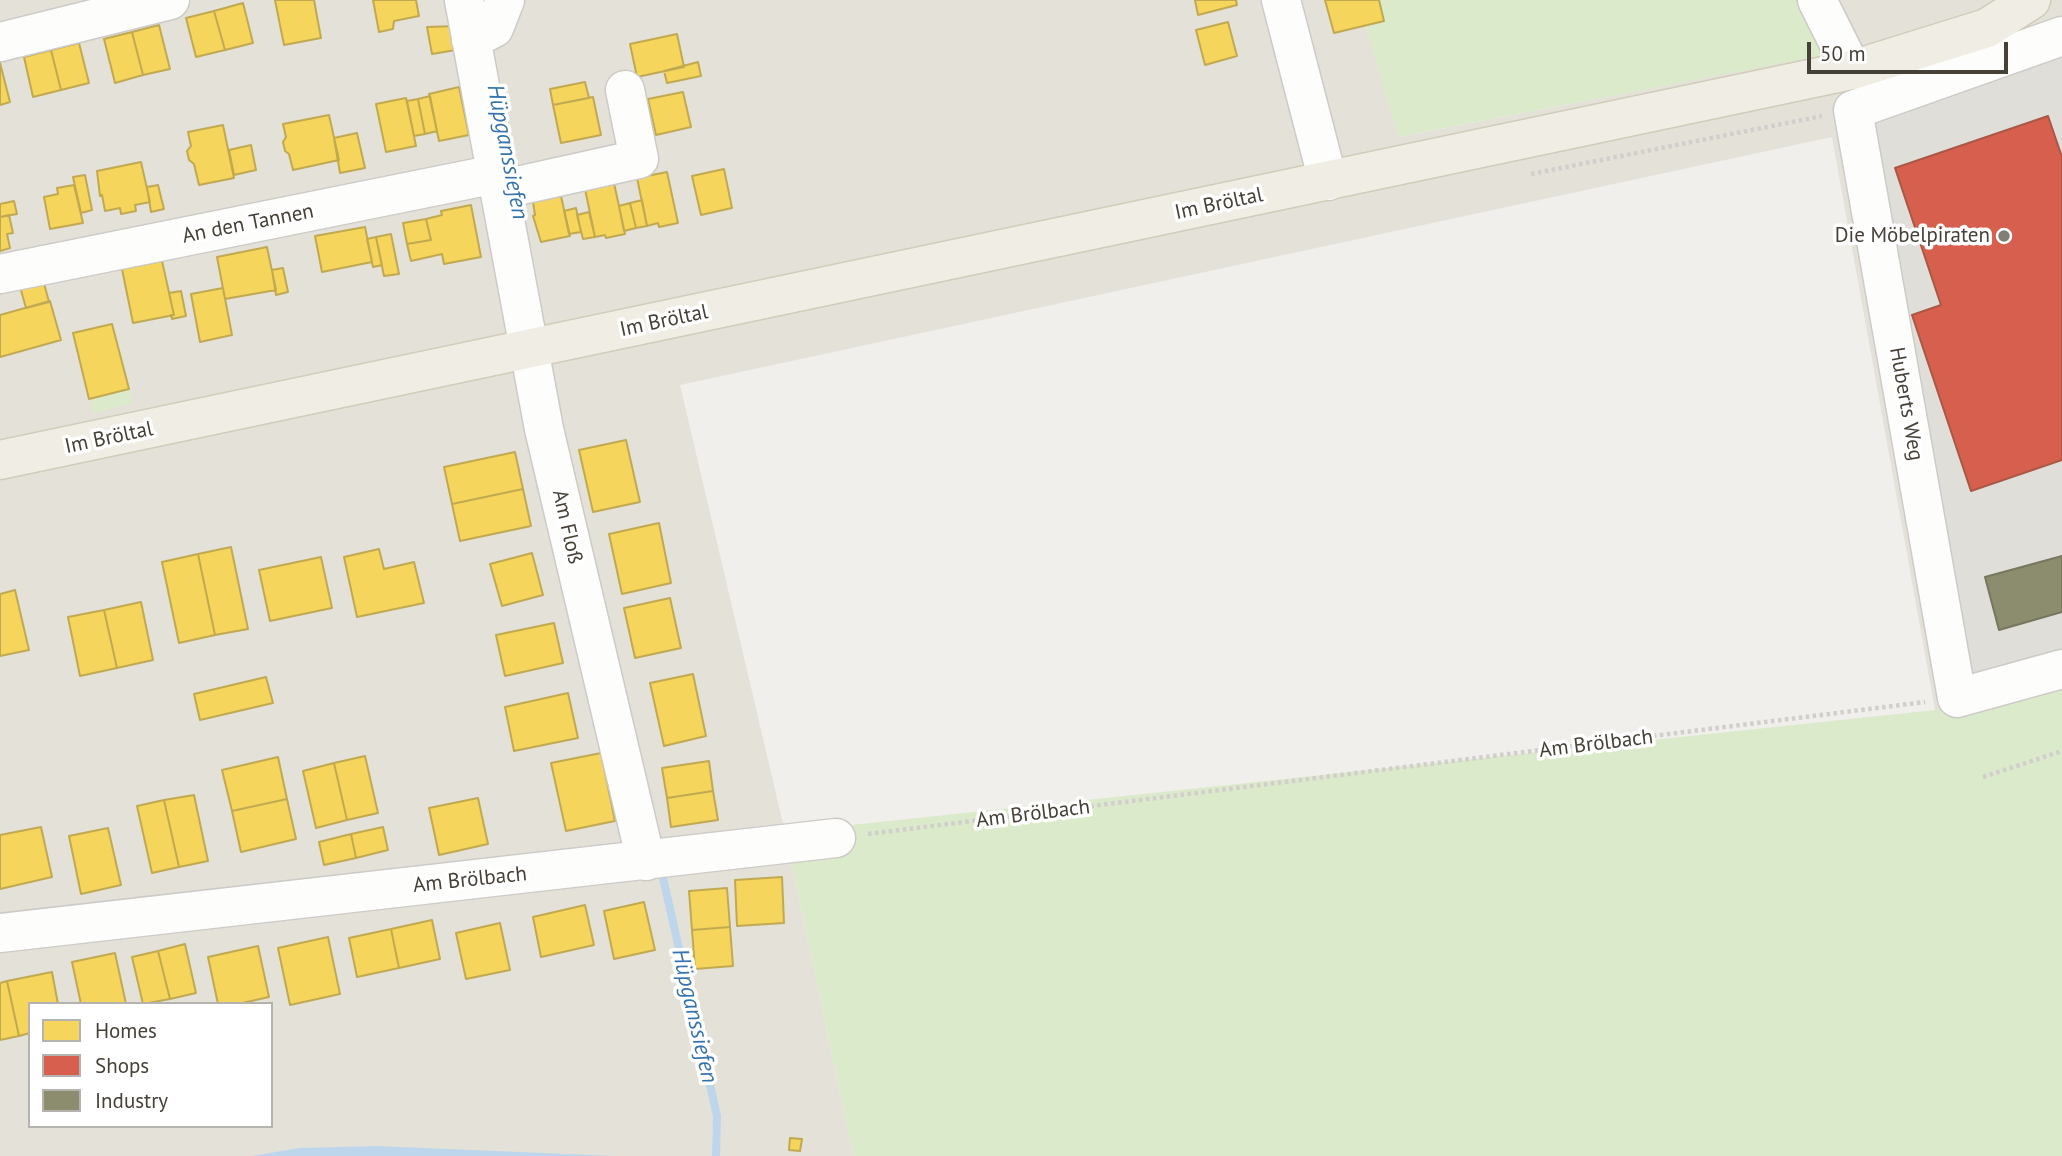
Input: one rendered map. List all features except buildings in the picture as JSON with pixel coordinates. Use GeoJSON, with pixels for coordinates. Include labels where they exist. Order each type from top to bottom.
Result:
{"type":"FeatureCollection","features":[{"type":"Feature","properties":{"kind":"main road","name":"Im Bröltal"},"geometry":{"type":"LineString","coordinates":[[1,455],[529,349],[1852,71],[1986,27],[2031,0]]}},
{"type":"Feature","properties":{"kind":"street"},"geometry":{"type":"LineString","coordinates":[[0,42],[170,0]]}},
{"type":"Feature","properties":{"kind":"street","name":"Am Floß"},"geometry":{"type":"LineString","coordinates":[[464,0],[471,40],[506,183],[529,349],[544,429],[646,861]]}},
{"type":"Feature","properties":{"kind":"street"},"geometry":{"type":"LineString","coordinates":[[471,40],[494,29],[505,0]]}},
{"type":"Feature","properties":{"kind":"street"},"geometry":{"type":"LineString","coordinates":[[1281,0],[1328,181]]}},
{"type":"Feature","properties":{"kind":"street"},"geometry":{"type":"LineString","coordinates":[[1816,0],[1852,71]]}},
{"type":"Feature","properties":{"kind":"street","name":"Huberts Weg"},"geometry":{"type":"LineString","coordinates":[[1957,698],[1853,110],[2062,36]]}},
{"type":"Feature","properties":{"kind":"street"},"geometry":{"type":"LineString","coordinates":[[506,183],[639,159],[625,90]]}},
{"type":"Feature","properties":{"kind":"street","name":"An den Tannen"},"geometry":{"type":"LineString","coordinates":[[0,274],[506,183]]}},
{"type":"Feature","properties":{"kind":"street"},"geometry":{"type":"LineString","coordinates":[[1957,698],[2062,669]]}},
{"type":"Feature","properties":{"kind":"street","name":"Am Brölbach"},"geometry":{"type":"LineString","coordinates":[[0,933],[836,838]]}},
{"type":"Feature","properties":{"kind":"path","name":"Am Brölbach"},"geometry":{"type":"LineString","coordinates":[[836,838],[1957,698]]}},
{"type":"Feature","properties":{"kind":"path"},"geometry":{"type":"LineString","coordinates":[[1983,777],[2062,751]]}},
{"type":"Feature","properties":{"kind":"shaded area"},"geometry":{"type":"Polygon","coordinates":[[[0,0],[1358,0],[1399,137],[1621,94],[1803,0],[2062,0],[2062,675],[1935,710],[1832,137],[680,385],[785,832],[853,1156],[0,1156],[0,0]]]}},
{"type":"Feature","properties":{"kind":"shaded area"},"geometry":{"type":"Polygon","coordinates":[[[2062,58],[2062,662],[1962,692],[1857,112],[2062,58]]]}},
{"type":"Feature","properties":{"kind":"green space"},"geometry":{"type":"Polygon","coordinates":[[[1358,0],[1803,0],[1830,54],[1398,137],[1358,0]]]}},
{"type":"Feature","properties":{"kind":"green space"},"geometry":{"type":"Polygon","coordinates":[[[129,389],[132,403],[93,414],[89,399],[129,389]]]}},
{"type":"Feature","properties":{"kind":"green space"},"geometry":{"type":"Polygon","coordinates":[[[2062,675],[2062,1156],[853,1156],[785,832],[1935,710],[2062,675]]]}},
{"type":"Feature","properties":{"kind":"water"},"geometry":{"type":"Polygon","coordinates":[[[377,1146],[614,1156],[252,1156],[299,1148],[377,1146]]]}},
{"type":"Feature","properties":{"kind":"waterway","name":"Hüpganssiefen"},"geometry":{"type":"LineString","coordinates":[[663,878],[717,1116],[716,1156]]}},
{"type":"Feature","properties":{"kind":"place","name":"Die Möbelpiraten"},"geometry":{"type":"Point","coordinates":[2004,236]}}]}
